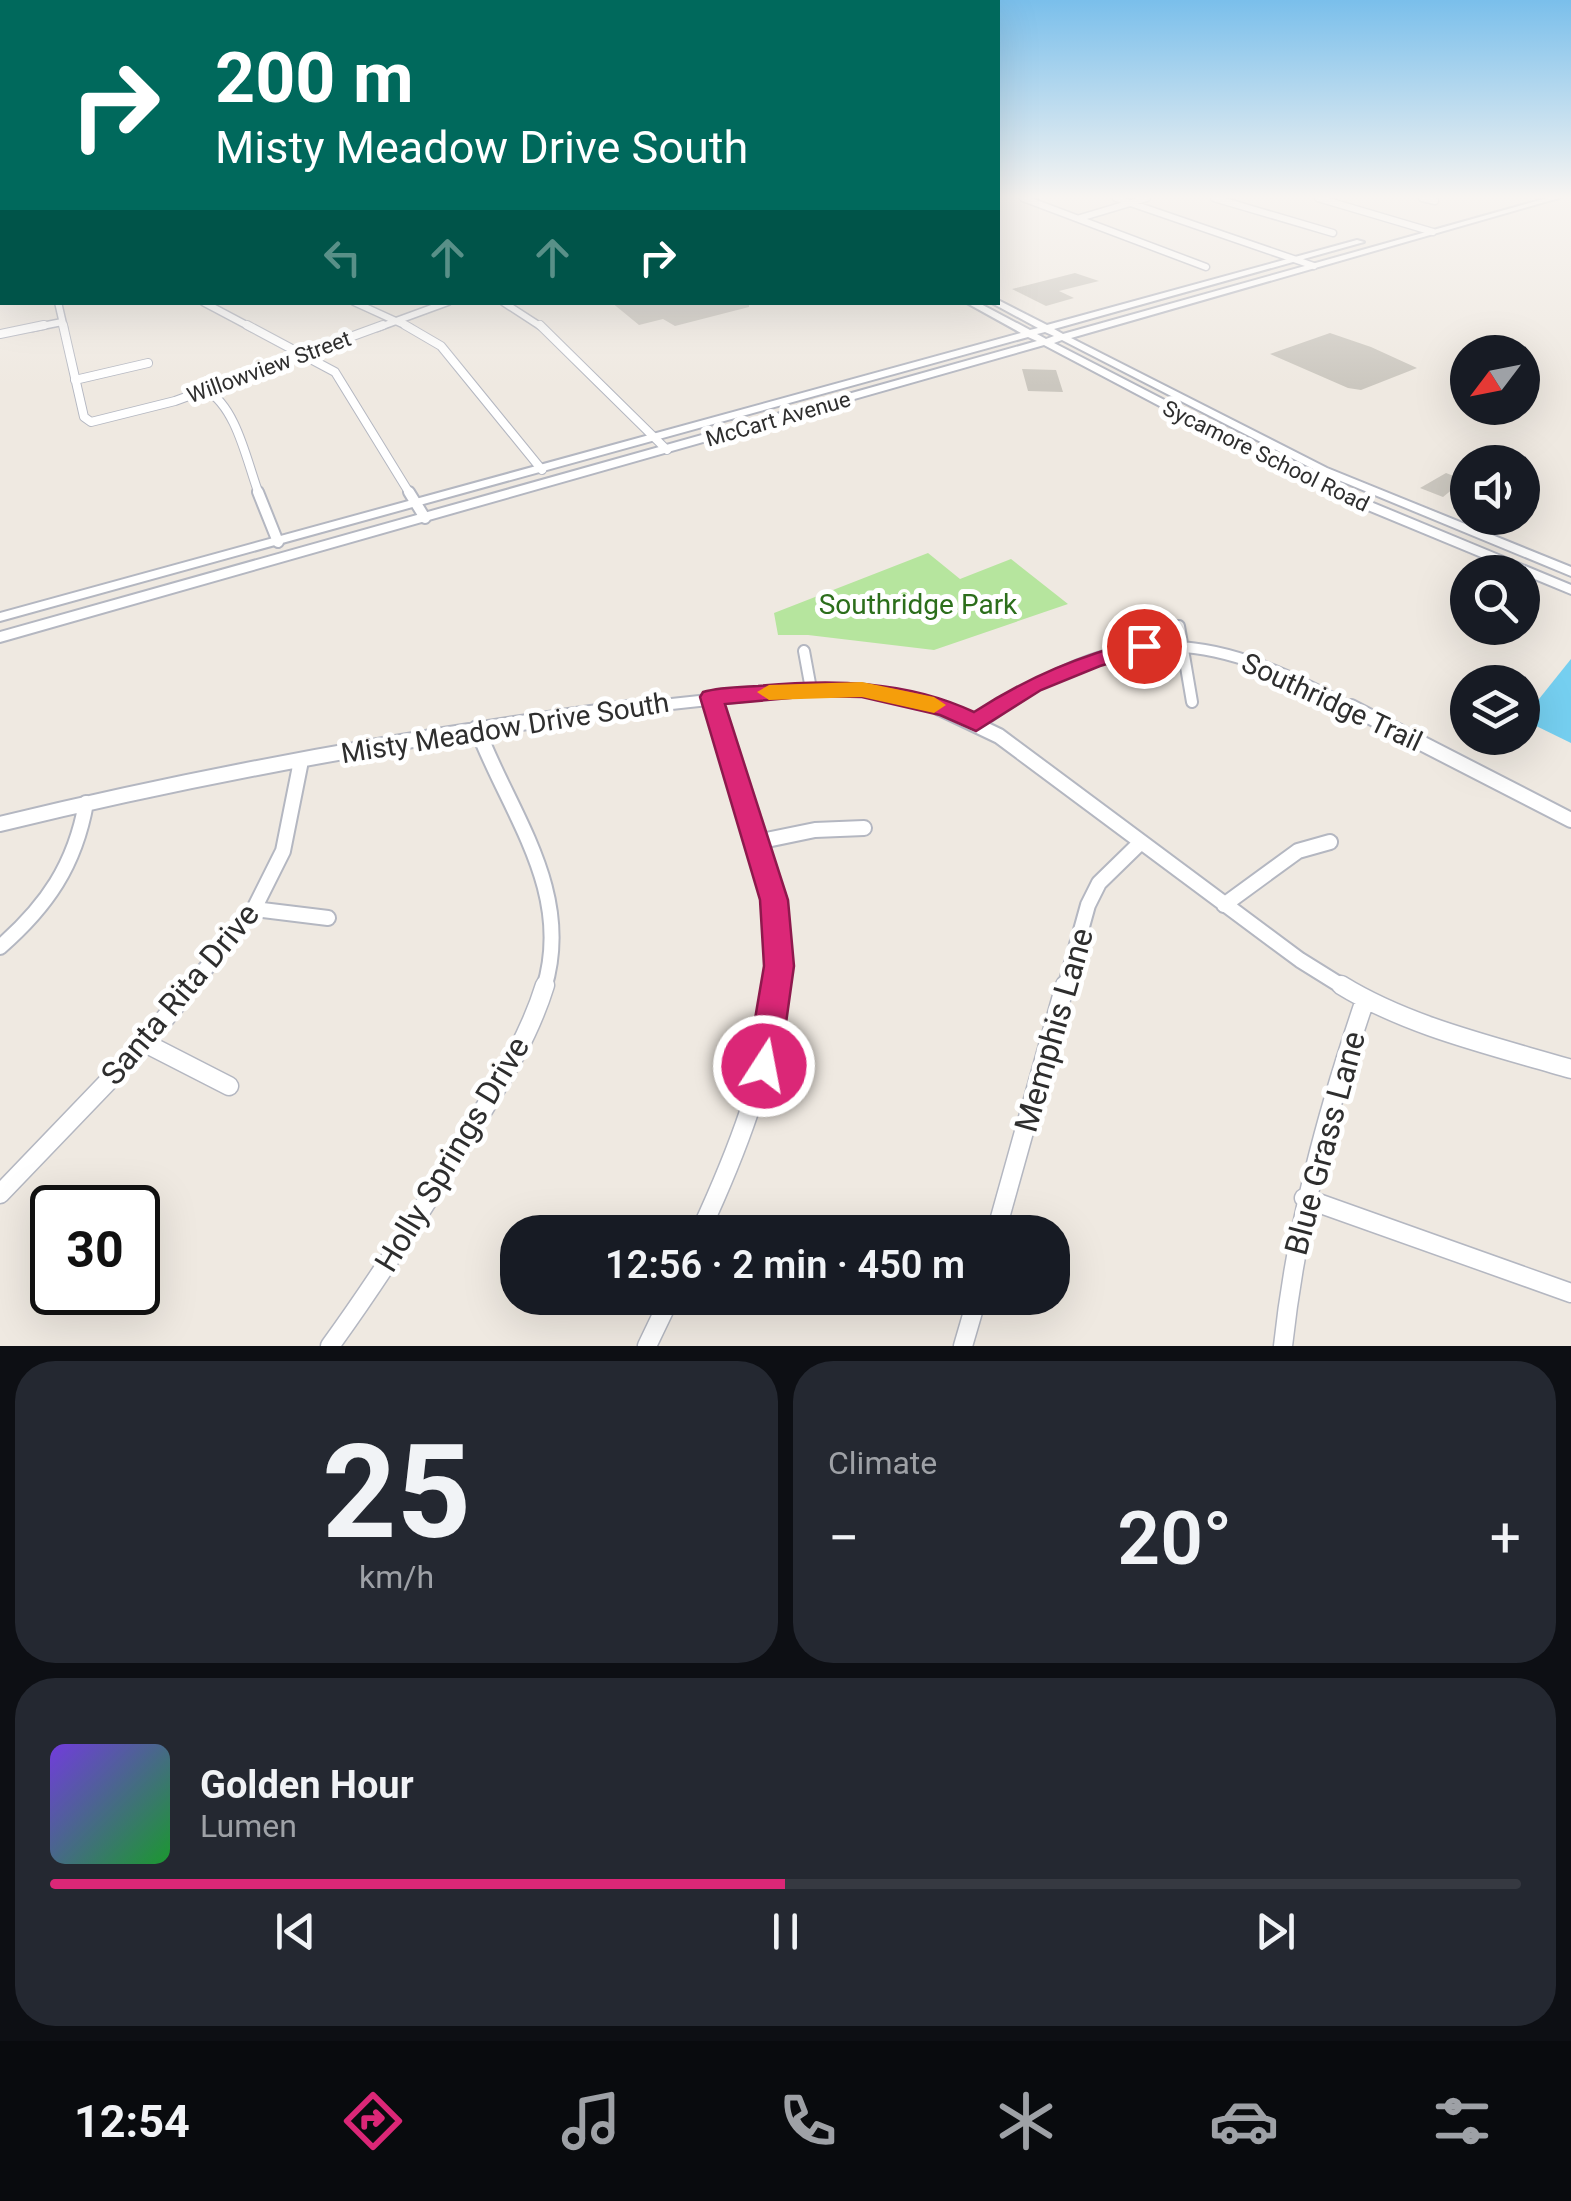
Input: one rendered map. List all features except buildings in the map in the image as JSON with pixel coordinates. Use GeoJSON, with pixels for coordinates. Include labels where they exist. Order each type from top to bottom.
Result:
{"type":"FeatureCollection","features":[{"type":"Feature","properties":{"kind":"main road","name":"McCart Avenue"},"geometry":{"type":"LineString","coordinates":[[0,617],[1293,261]]}},
{"type":"Feature","properties":{"kind":"main road","name":"McCart Avenue"},"geometry":{"type":"LineString","coordinates":[[0,637],[1332,261]]}},
{"type":"Feature","properties":{"kind":"main road"},"geometry":{"type":"LineString","coordinates":[[1174,294],[1190,300]]}},
{"type":"Feature","properties":{"kind":"main road","name":"Sycamore School Road"},"geometry":{"type":"LineString","coordinates":[[974,305],[1322,486],[1448,542],[1571,590]]}},
{"type":"Feature","properties":{"kind":"main road","name":"Sycamore School Road"},"geometry":{"type":"LineString","coordinates":[[999,305],[1313,466],[1450,525]]}},
{"type":"Feature","properties":{"kind":"main road"},"geometry":{"type":"LineString","coordinates":[[980,308],[1000,326],[1001,335],[994,343]]}},
{"type":"Feature","properties":{"kind":"main road"},"geometry":{"type":"LineString","coordinates":[[1014,313],[1056,320],[1110,312]]}},
{"type":"Feature","properties":{"kind":"main road"},"geometry":{"type":"LineString","coordinates":[[1098,326],[1089,335],[1091,346],[1114,364]]}},
{"type":"Feature","properties":{"kind":"main road"},"geometry":{"type":"LineString","coordinates":[[984,359],[1034,352],[1073,358]]}},
{"type":"Feature","properties":{"kind":"main road"},"geometry":{"type":"LineString","coordinates":[[834,403],[834,396],[860,381]]}},
{"type":"Feature","properties":{"kind":"main road"},"geometry":{"type":"LineString","coordinates":[[797,413],[801,407],[823,398],[820,392]]}},
{"type":"Feature","properties":{"kind":"main road"},"geometry":{"type":"LineString","coordinates":[[1184,416],[1202,410]]}},
{"type":"Feature","properties":{"kind":"main road"},"geometry":{"type":"LineString","coordinates":[[1448,542],[1456,535]]}},
{"type":"Feature","properties":{"kind":"main road","name":"Sycamore School Road"},"geometry":{"type":"LineString","coordinates":[[1474,535],[1571,572]]}},
{"type":"Feature","properties":{"kind":"street"},"geometry":{"type":"LineString","coordinates":[[1190,261],[1206,267]]}},
{"type":"Feature","properties":{"kind":"street"},"geometry":{"type":"LineString","coordinates":[[1298,261],[1314,266]]}},
{"type":"Feature","properties":{"kind":"street"},"geometry":{"type":"LineString","coordinates":[[59,305],[75,380],[148,363]]}},
{"type":"Feature","properties":{"kind":"street"},"geometry":{"type":"LineString","coordinates":[[209,305],[305,354],[344,381],[425,518]]}},
{"type":"Feature","properties":{"kind":"street"},"geometry":{"type":"LineString","coordinates":[[361,305],[424,334],[449,354],[542,470]]}},
{"type":"Feature","properties":{"kind":"street","name":"Willowview Street"},"geometry":{"type":"LineString","coordinates":[[75,380],[88,421],[136,413],[440,305]]}},
{"type":"Feature","properties":{"kind":"street"},"geometry":{"type":"LineString","coordinates":[[508,305],[540,324],[667,450]]}},
{"type":"Feature","properties":{"kind":"street"},"geometry":{"type":"LineString","coordinates":[[0,334],[62,322]]}},
{"type":"Feature","properties":{"kind":"street"},"geometry":{"type":"LineString","coordinates":[[206,390],[217,396],[227,412],[278,542]]}},
{"type":"Feature","properties":{"kind":"street"},"geometry":{"type":"LineString","coordinates":[[1179,626],[1192,702]]}},
{"type":"Feature","properties":{"kind":"street","name":"Southridge Trail"},"geometry":{"type":"LineString","coordinates":[[976,723],[1016,694],[1063,671],[1121,651],[1159,644],[1232,654],[1273,668],[1571,820]]}},
{"type":"Feature","properties":{"kind":"street"},"geometry":{"type":"LineString","coordinates":[[804,651],[812,689]]}},
{"type":"Feature","properties":{"kind":"street","name":"Misty Meadow Drive South"},"geometry":{"type":"LineString","coordinates":[[0,824],[86,803],[477,728],[711,697],[812,689],[888,693],[946,709],[998,736],[1300,960],[1365,1000],[1464,1037],[1571,1069]]}},
{"type":"Feature","properties":{"kind":"street"},"geometry":{"type":"LineString","coordinates":[[707,1215],[758,1089],[769,1043],[779,966],[778,930],[757,842],[711,697]]}},
{"type":"Feature","properties":{"kind":"street","name":"Holly Springs Drive"},"geometry":{"type":"LineString","coordinates":[[330,1346],[448,1170],[515,1056],[548,977],[552,927],[547,888],[534,850],[486,757],[477,728]]}},
{"type":"Feature","properties":{"kind":"street","name":"Santa Rita Drive"},"geometry":{"type":"LineString","coordinates":[[0,1194],[145,1043],[254,909],[282,851],[301,761]]}},
{"type":"Feature","properties":{"kind":"street"},"geometry":{"type":"LineString","coordinates":[[0,947],[62,882],[80,841],[86,803]]}},
{"type":"Feature","properties":{"kind":"street"},"geometry":{"type":"LineString","coordinates":[[757,842],[814,830],[864,828]]}},
{"type":"Feature","properties":{"kind":"street"},"geometry":{"type":"LineString","coordinates":[[1224,905],[1298,852],[1330,842]]}},
{"type":"Feature","properties":{"kind":"street","name":"Memphis Lane"},"geometry":{"type":"LineString","coordinates":[[1001,1215],[1088,906],[1100,883],[1139,844]]}},
{"type":"Feature","properties":{"kind":"street"},"geometry":{"type":"LineString","coordinates":[[254,909],[328,918]]}},
{"type":"Feature","properties":{"kind":"street","name":"Blue Grass Lane"},"geometry":{"type":"LineString","coordinates":[[1283,1346],[1293,1250],[1304,1198],[1365,1000]]}},
{"type":"Feature","properties":{"kind":"street"},"geometry":{"type":"LineString","coordinates":[[145,1043],[229,1086]]}},
{"type":"Feature","properties":{"kind":"street"},"geometry":{"type":"LineString","coordinates":[[1304,1198],[1571,1293]]}},
{"type":"Feature","properties":{"kind":"street"},"geometry":{"type":"LineString","coordinates":[[647,1346],[662,1315]]}},
{"type":"Feature","properties":{"kind":"street"},"geometry":{"type":"LineString","coordinates":[[962,1346],[972,1315]]}},
{"type":"Feature","properties":{"kind":"green space","name":"Southridge Park"},"geometry":{"type":"Polygon","coordinates":[[[928,553],[960,579],[1011,559],[1068,604],[934,650],[778,635],[774,613],[928,553]]]}},
{"type":"Feature","properties":{"kind":"water"},"geometry":{"type":"Polygon","coordinates":[[[1571,659],[1571,743],[1540,728],[1540,698],[1571,659]]]}},
{"type":"Feature","properties":{"kind":"slow traffic"},"geometry":{"type":"LineString","coordinates":[[769,692],[838,688],[888,693],[934,705]]}},
{"type":"Feature","properties":{"kind":"route"},"geometry":{"type":"LineString","coordinates":[[764,1066],[779,966],[774,900],[711,697],[812,689],[862,690],[946,709],[976,723],[1032,685],[1063,671],[1144,646]]}}]}
